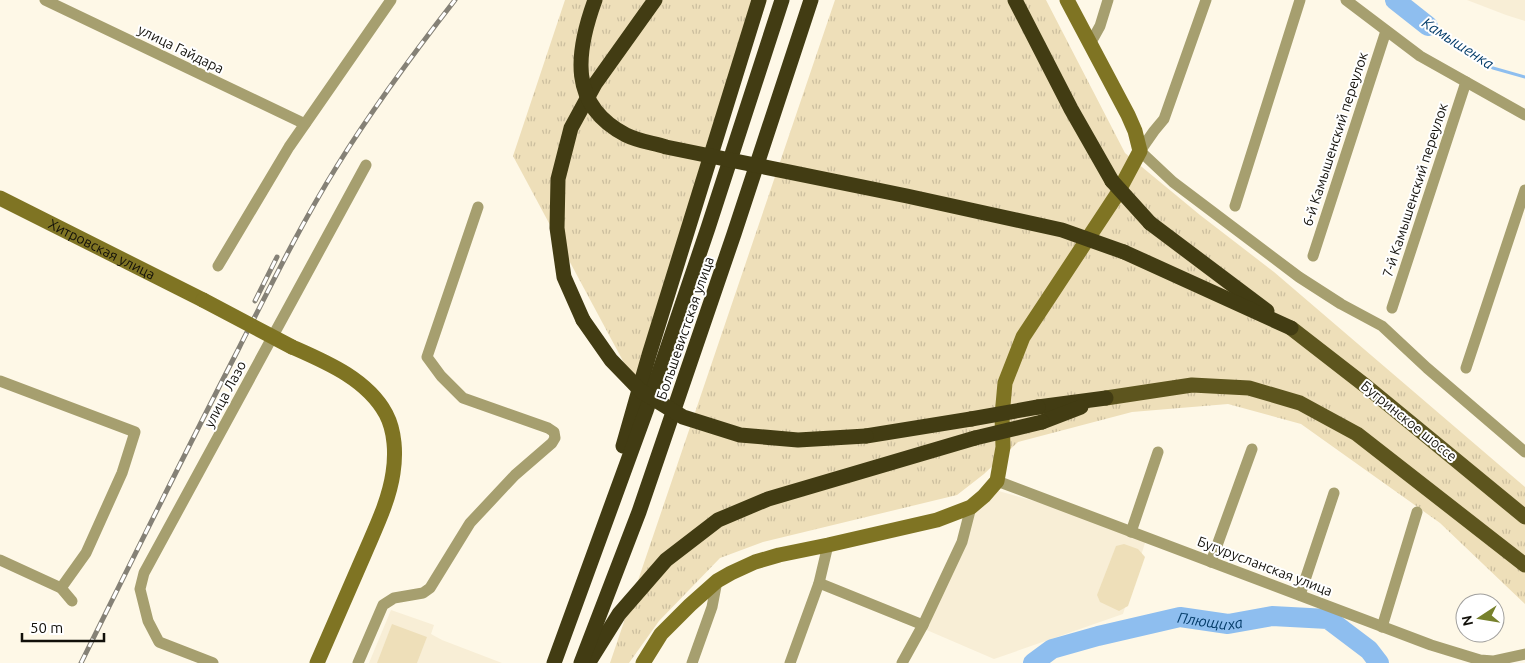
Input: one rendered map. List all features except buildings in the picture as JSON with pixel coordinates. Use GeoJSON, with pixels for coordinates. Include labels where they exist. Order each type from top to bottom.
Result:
{"type":"FeatureCollection","features":[{"type":"Feature","properties":{"kind":"highway"},"geometry":{"type":"LineString","coordinates":[[594,0],[581,47],[582,84],[589,101],[600,116],[610,125],[628,136],[666,147],[908,196],[1062,230],[1124,252],[1291,328]]}},
{"type":"Feature","properties":{"kind":"highway"},"geometry":{"type":"LineString","coordinates":[[655,0],[590,93],[571,128],[558,179],[557,228],[564,277],[583,320],[612,360],[641,391],[683,417],[740,435],[798,440],[866,436],[971,419],[1040,414]]}},
{"type":"Feature","properties":{"kind":"highway"},"geometry":{"type":"LineString","coordinates":[[586,576],[646,365],[759,0]]}},
{"type":"Feature","properties":{"kind":"highway","name":"Большевистская улица"},"geometry":{"type":"LineString","coordinates":[[554,663],[649,402],[782,0]]}},
{"type":"Feature","properties":{"kind":"highway","name":"Большевистская улица"},"geometry":{"type":"LineString","coordinates":[[581,663],[642,503],[731,243],[810,0]]}},
{"type":"Feature","properties":{"kind":"highway"},"geometry":{"type":"LineString","coordinates":[[1015,0],[1071,109],[1112,181],[1150,223],[1291,328]]}},
{"type":"Feature","properties":{"kind":"highway"},"geometry":{"type":"LineString","coordinates":[[588,663],[619,614],[666,560],[718,520],[768,499],[975,438],[1040,414],[1106,398]]}},
{"type":"Feature","properties":{"kind":"main road","name":"Бугринское шоссе"},"geometry":{"type":"LineString","coordinates":[[1291,328],[1368,387],[1525,517]]}},
{"type":"Feature","properties":{"kind":"main road"},"geometry":{"type":"LineString","coordinates":[[1106,398],[1192,385],[1249,388],[1300,403],[1357,434],[1525,565]]}},
{"type":"Feature","properties":{"kind":"street","name":"улица Гайдара"},"geometry":{"type":"LineString","coordinates":[[45,0],[304,124]]}},
{"type":"Feature","properties":{"kind":"street"},"geometry":{"type":"LineString","coordinates":[[218,266],[304,124],[392,0]]}},
{"type":"Feature","properties":{"kind":"street"},"geometry":{"type":"LineString","coordinates":[[1067,0],[1128,115],[1135,131],[1140,151],[1173,182],[1299,277],[1341,304],[1382,326],[1427,368],[1525,452]]}},
{"type":"Feature","properties":{"kind":"street"},"geometry":{"type":"LineString","coordinates":[[1090,44],[1100,26],[1108,0]]}},
{"type":"Feature","properties":{"kind":"street"},"geometry":{"type":"LineString","coordinates":[[643,663],[661,634],[717,581],[754,562],[779,555],[937,520],[971,507],[997,481],[1003,447],[1002,416],[1005,383],[1023,337],[1116,196],[1140,151],[1164,119],[1206,0]]}},
{"type":"Feature","properties":{"kind":"street"},"geometry":{"type":"LineString","coordinates":[[1235,206],[1300,0]]}},
{"type":"Feature","properties":{"kind":"street"},"geometry":{"type":"LineString","coordinates":[[1346,0],[1420,56],[1525,115]]}},
{"type":"Feature","properties":{"kind":"street","name":"6-й Камышенский переулок"},"geometry":{"type":"LineString","coordinates":[[1313,256],[1386,31]]}},
{"type":"Feature","properties":{"kind":"street","name":"7-й Камышенский переулок"},"geometry":{"type":"LineString","coordinates":[[1392,308],[1466,82]]}},
{"type":"Feature","properties":{"kind":"street","name":"улица Лазо"},"geometry":{"type":"LineString","coordinates":[[213,663],[159,642],[148,621],[140,589],[144,573],[366,165]]}},
{"type":"Feature","properties":{"kind":"street"},"geometry":{"type":"LineString","coordinates":[[1466,368],[1525,190]]}},
{"type":"Feature","properties":{"kind":"street","name":"Хитровская улица"},"geometry":{"type":"LineString","coordinates":[[0,198],[336,368],[352,378],[370,394],[386,414],[392,428],[394,444],[393,473],[388,494],[373,535],[317,663]]}},
{"type":"Feature","properties":{"kind":"street"},"geometry":{"type":"LineString","coordinates":[[358,663],[384,605],[394,598],[423,593],[430,588],[470,523],[515,475],[552,443],[555,438],[554,432],[548,428],[463,398],[440,376],[427,356],[478,207]]}},
{"type":"Feature","properties":{"kind":"street"},"geometry":{"type":"LineString","coordinates":[[0,380],[135,432],[122,473],[86,553],[61,588]]}},
{"type":"Feature","properties":{"kind":"street"},"geometry":{"type":"LineString","coordinates":[[1211,562],[1252,449]]}},
{"type":"Feature","properties":{"kind":"street"},"geometry":{"type":"LineString","coordinates":[[1131,532],[1158,452]]}},
{"type":"Feature","properties":{"kind":"street","name":"Бугурусланская улица"},"geometry":{"type":"LineString","coordinates":[[997,481],[1382,627],[1480,660],[1493,661],[1525,654]]}},
{"type":"Feature","properties":{"kind":"street"},"geometry":{"type":"LineString","coordinates":[[1300,595],[1334,493]]}},
{"type":"Feature","properties":{"kind":"street"},"geometry":{"type":"LineString","coordinates":[[902,663],[923,625],[962,542],[971,507]]}},
{"type":"Feature","properties":{"kind":"street"},"geometry":{"type":"LineString","coordinates":[[1382,627],[1417,512]]}},
{"type":"Feature","properties":{"kind":"street"},"geometry":{"type":"LineString","coordinates":[[790,663],[819,583],[828,545]]}},
{"type":"Feature","properties":{"kind":"street"},"geometry":{"type":"LineString","coordinates":[[0,560],[61,588],[72,601]]}},
{"type":"Feature","properties":{"kind":"street"},"geometry":{"type":"LineString","coordinates":[[692,663],[712,607],[717,581]]}},
{"type":"Feature","properties":{"kind":"street"},"geometry":{"type":"LineString","coordinates":[[819,583],[923,625]]}},
{"type":"Feature","properties":{"kind":"shaded area"},"geometry":{"type":"Polygon","coordinates":[[[1467,0],[1525,0],[1525,21],[1506,15],[1467,0]]]}},
{"type":"Feature","properties":{"kind":"shaded area"},"geometry":{"type":"Polygon","coordinates":[[[995,490],[1148,533],[1123,614],[994,659],[922,628],[979,497],[995,490]]]}},
{"type":"Feature","properties":{"kind":"shaded area"},"geometry":{"type":"Polygon","coordinates":[[[391,610],[434,625],[431,634],[442,640],[502,663],[369,663],[391,610]]]}},
{"type":"Feature","properties":{"kind":"green space"},"geometry":{"type":"Polygon","coordinates":[[[565,0],[767,0],[638,389],[513,156],[565,0]]]}},
{"type":"Feature","properties":{"kind":"green space"},"geometry":{"type":"Polygon","coordinates":[[[835,0],[1046,0],[1125,153],[1200,215],[1274,272],[1525,487],[1525,604],[1440,523],[1301,424],[1228,404],[1132,412],[1018,442],[984,474],[957,495],[763,542],[720,558],[659,621],[629,663],[610,663],[835,0]]]}},
{"type":"Feature","properties":{"kind":"green space"},"geometry":{"type":"Polygon","coordinates":[[[1124,544],[1138,549],[1145,557],[1128,606],[1119,611],[1100,602],[1097,595],[1116,546],[1124,544]]]}},
{"type":"Feature","properties":{"kind":"green space"},"geometry":{"type":"Polygon","coordinates":[[[392,624],[427,637],[417,663],[377,663],[392,624]]]}},
{"type":"Feature","properties":{"kind":"waterway","name":"Камышенка"},"geometry":{"type":"LineString","coordinates":[[1395,0],[1428,26]]}},
{"type":"Feature","properties":{"kind":"waterway","name":"Камышенка"},"geometry":{"type":"LineString","coordinates":[[1428,26],[1493,68],[1525,77]]}},
{"type":"Feature","properties":{"kind":"waterway","name":"Плющиха"},"geometry":{"type":"LineString","coordinates":[[1033,663],[1052,649],[1180,617],[1228,624],[1272,616],[1328,619],[1369,650],[1379,663]]}},
{"type":"Feature","properties":{"kind":"railway"},"geometry":{"type":"LineString","coordinates":[[81,663],[274,279],[311,210],[379,102],[455,0]]}},
{"type":"Feature","properties":{"kind":"railway"},"geometry":{"type":"LineString","coordinates":[[255,301],[277,257]]}}]}
